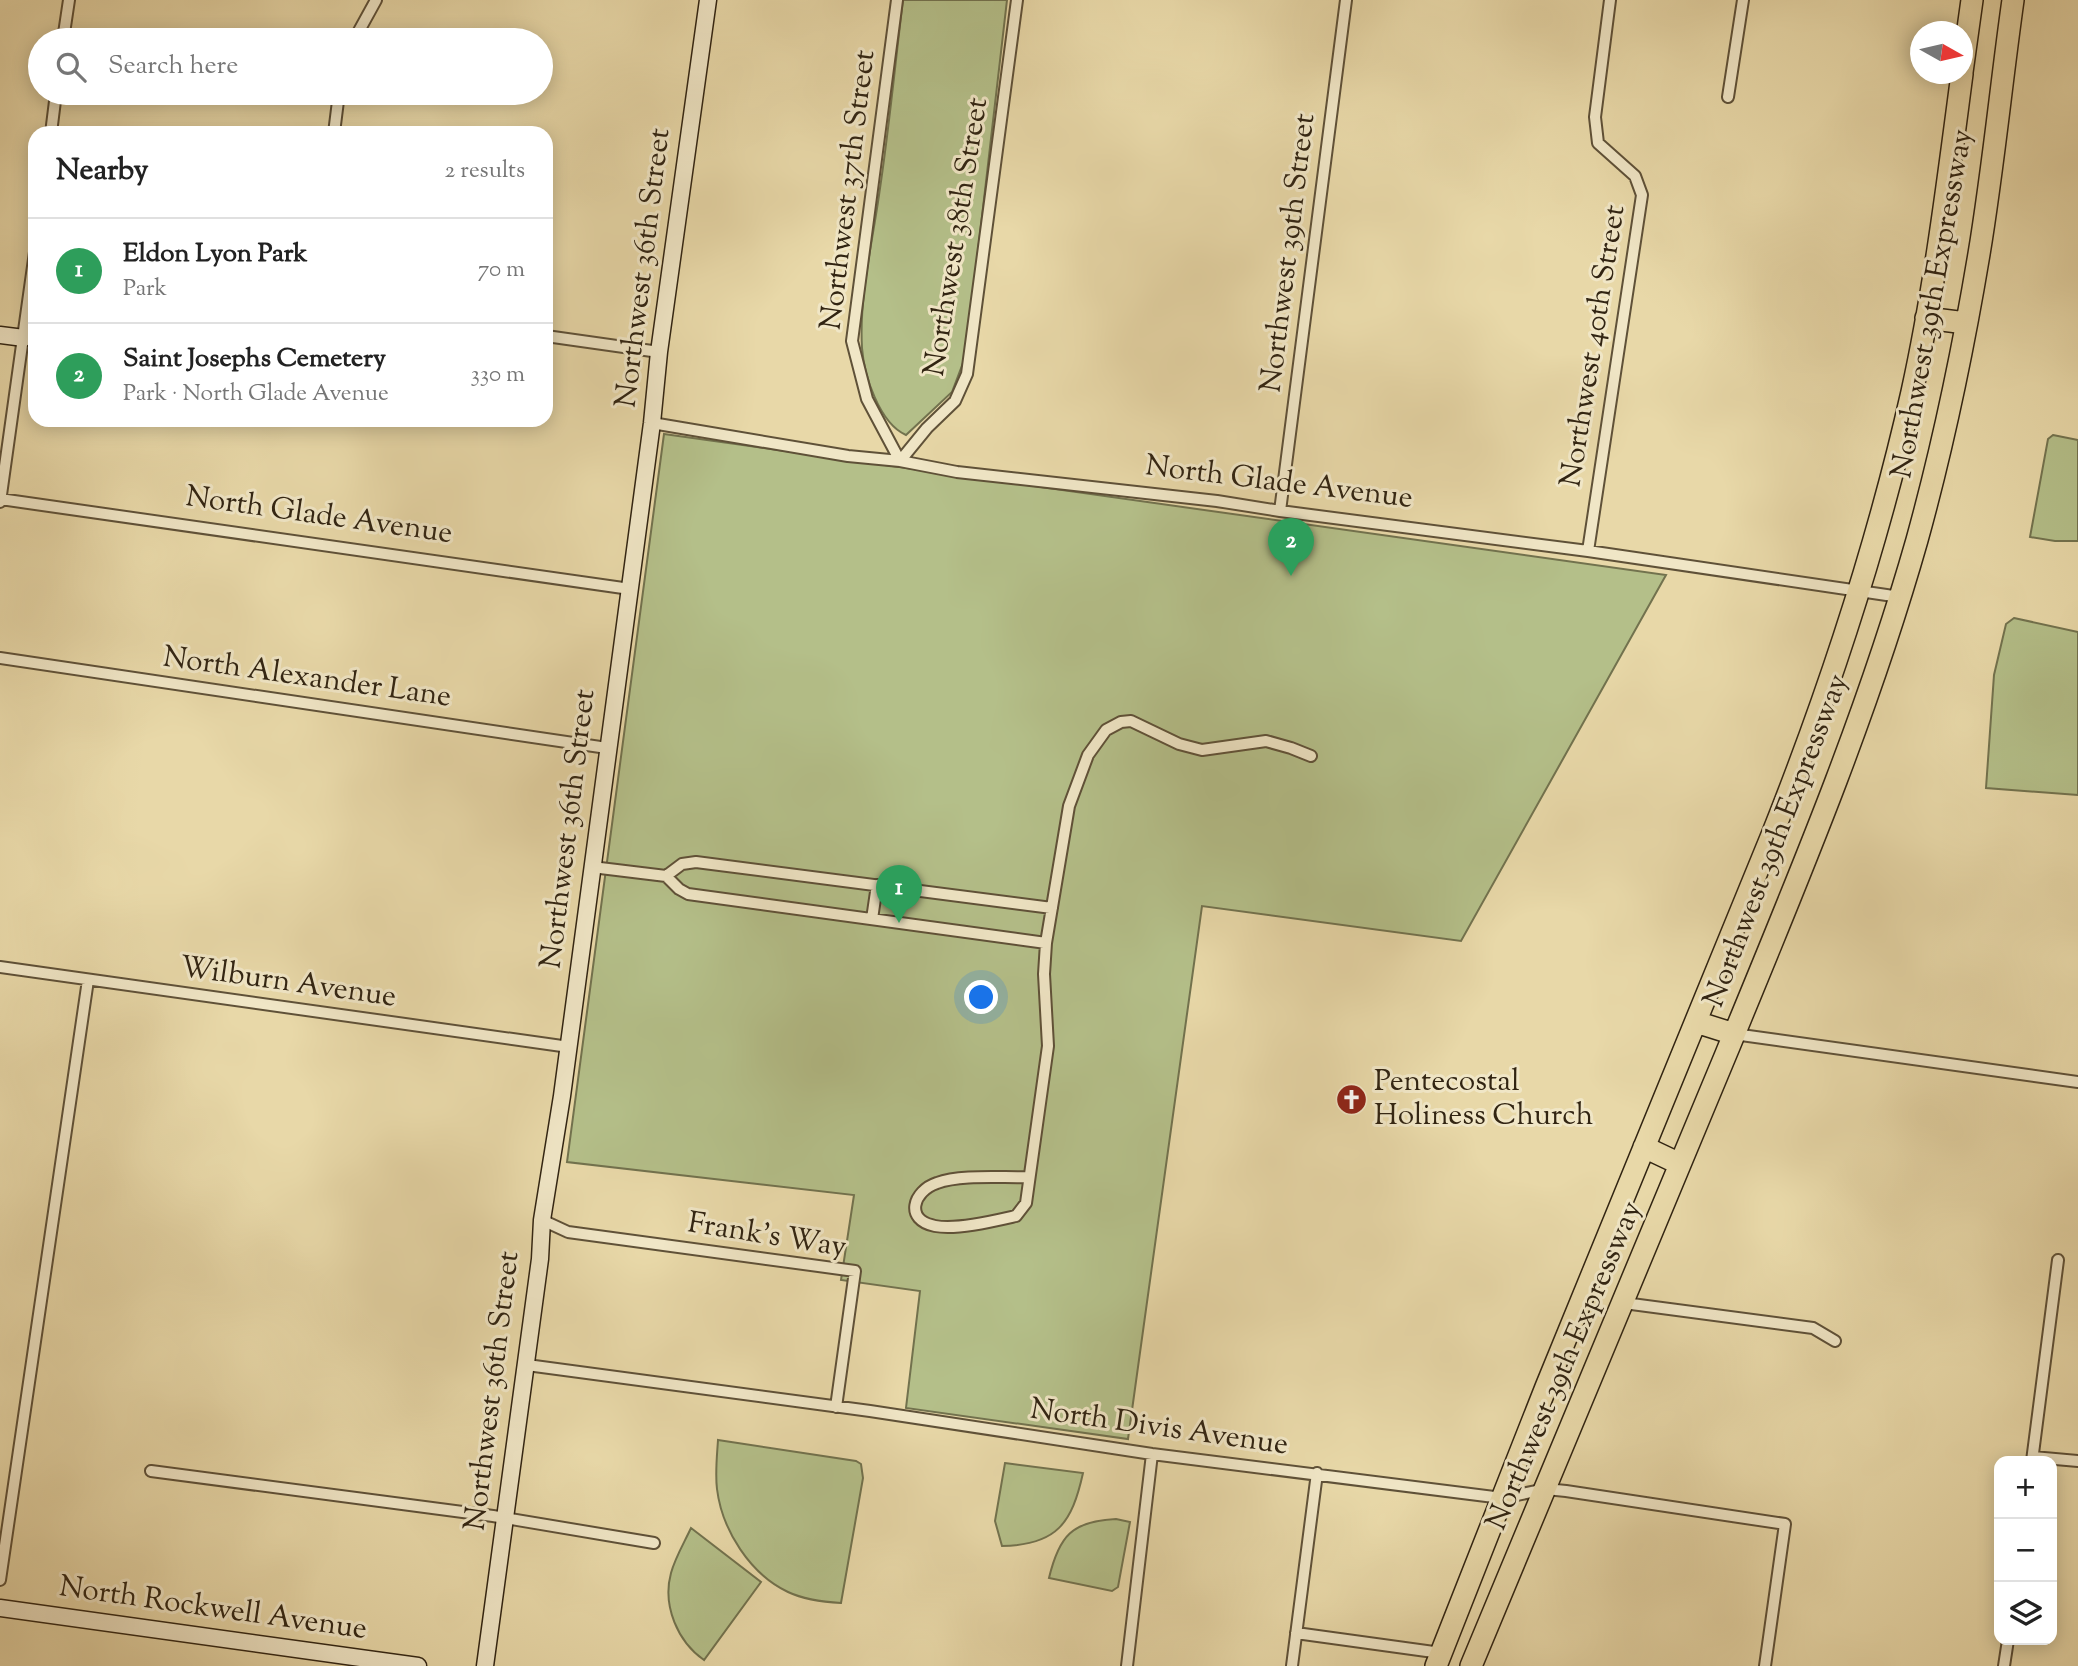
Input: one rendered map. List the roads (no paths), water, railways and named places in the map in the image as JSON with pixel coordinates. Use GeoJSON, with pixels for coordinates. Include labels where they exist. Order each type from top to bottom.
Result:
{"type":"FeatureCollection","features":[{"type":"Feature","properties":{"kind":"highway","name":"Northwest 39th Expressway"},"geometry":{"type":"LineString","coordinates":[[1969,21],[1972,0]]}},
{"type":"Feature","properties":{"kind":"highway","name":"Northwest 39th Expressway"},"geometry":{"type":"LineString","coordinates":[[1471,1666],[1624,1303],[1840,775],[1900,597],[1938,455],[1966,323],[1987,202],[2013,0]]}},
{"type":"Feature","properties":{"kind":"highway","name":"Northwest 39th Expressway"},"geometry":{"type":"LineString","coordinates":[[1439,1659],[1805,753],[1859,590],[1911,393],[1926,318],[1960,84]]}},
{"type":"Feature","properties":{"kind":"highway"},"geometry":{"type":"LineString","coordinates":[[1926,318],[1966,323]]}},
{"type":"Feature","properties":{"kind":"highway"},"geometry":{"type":"LineString","coordinates":[[1696,1022],[1734,1034]]}},
{"type":"Feature","properties":{"kind":"highway"},"geometry":{"type":"LineString","coordinates":[[1644,1147],[1680,1164]]}},
{"type":"Feature","properties":{"kind":"street"},"geometry":{"type":"LineString","coordinates":[[66,28],[69,0]]}},
{"type":"Feature","properties":{"kind":"street"},"geometry":{"type":"LineString","coordinates":[[361,28],[376,0]]}},
{"type":"Feature","properties":{"kind":"street","name":"Northwest 36th Street"},"geometry":{"type":"LineString","coordinates":[[485,1666],[527,1365],[542,1220],[569,1047],[652,423],[659,352],[708,0]]}},
{"type":"Feature","properties":{"kind":"street","name":"Northwest 37th Street"},"geometry":{"type":"LineString","coordinates":[[897,0],[852,341],[867,399],[901,461]]}},
{"type":"Feature","properties":{"kind":"street","name":"Northwest 38th Street"},"geometry":{"type":"LineString","coordinates":[[901,461],[927,428],[955,401],[967,374],[1017,0]]}},
{"type":"Feature","properties":{"kind":"street","name":"Northwest 39th Street"},"geometry":{"type":"LineString","coordinates":[[1280,511],[1346,0]]}},
{"type":"Feature","properties":{"kind":"street","name":"Northwest 40th Street"},"geometry":{"type":"LineString","coordinates":[[1587,551],[1642,195],[1635,176],[1598,143],[1595,117],[1610,0]]}},
{"type":"Feature","properties":{"kind":"street"},"geometry":{"type":"LineString","coordinates":[[1728,97],[1743,0]]}},
{"type":"Feature","properties":{"kind":"street"},"geometry":{"type":"LineString","coordinates":[[52,126],[54,105]]}},
{"type":"Feature","properties":{"kind":"street"},"geometry":{"type":"LineString","coordinates":[[335,126],[338,105]]}},
{"type":"Feature","properties":{"kind":"street"},"geometry":{"type":"LineString","coordinates":[[0,500],[28,310]]}},
{"type":"Feature","properties":{"kind":"street"},"geometry":{"type":"LineString","coordinates":[[0,335],[24,338]]}},
{"type":"Feature","properties":{"kind":"street"},"geometry":{"type":"LineString","coordinates":[[553,337],[659,352]]}},
{"type":"Feature","properties":{"kind":"street","name":"North Glade Avenue"},"geometry":{"type":"LineString","coordinates":[[652,423],[957,472],[1217,501],[1900,597]]}},
{"type":"Feature","properties":{"kind":"street","name":"North Glade Avenue"},"geometry":{"type":"LineString","coordinates":[[0,500],[630,589]]}},
{"type":"Feature","properties":{"kind":"street","name":"North Alexander Lane"},"geometry":{"type":"LineString","coordinates":[[0,658],[607,748]]}},
{"type":"Feature","properties":{"kind":"street"},"geometry":{"type":"LineString","coordinates":[[1029,1177],[940,1181],[924,1188],[916,1200],[916,1212],[924,1221],[938,1226],[995,1221],[1016,1216],[1026,1203],[1048,1046],[1046,943],[1069,806],[1088,755],[1106,730],[1121,722],[1131,721],[1179,744],[1202,750],[1266,741],[1311,756]]}},
{"type":"Feature","properties":{"kind":"street"},"geometry":{"type":"LineString","coordinates":[[666,876],[682,864],[696,862],[1052,908]]}},
{"type":"Feature","properties":{"kind":"street"},"geometry":{"type":"LineString","coordinates":[[592,867],[666,876],[688,894],[1046,943]]}},
{"type":"Feature","properties":{"kind":"street"},"geometry":{"type":"LineString","coordinates":[[872,919],[877,885]]}},
{"type":"Feature","properties":{"kind":"street","name":"Wilburn Avenue"},"geometry":{"type":"LineString","coordinates":[[0,967],[569,1047]]}},
{"type":"Feature","properties":{"kind":"street"},"geometry":{"type":"LineString","coordinates":[[0,1580],[88,980]]}},
{"type":"Feature","properties":{"kind":"street"},"geometry":{"type":"LineString","coordinates":[[1734,1034],[2078,1082]]}},
{"type":"Feature","properties":{"kind":"street","name":"Frank's Way"},"geometry":{"type":"LineString","coordinates":[[542,1220],[568,1231],[855,1270],[836,1407]]}},
{"type":"Feature","properties":{"kind":"street"},"geometry":{"type":"LineString","coordinates":[[2032,1456],[2058,1260]]}},
{"type":"Feature","properties":{"kind":"street"},"geometry":{"type":"LineString","coordinates":[[1624,1303],[1812,1328],[1835,1341]]}},
{"type":"Feature","properties":{"kind":"street","name":"North Divis Avenue"},"geometry":{"type":"LineString","coordinates":[[527,1365],[1152,1454],[1502,1498],[1546,1489],[1785,1524],[1765,1666]]}},
{"type":"Feature","properties":{"kind":"street"},"geometry":{"type":"LineString","coordinates":[[1127,1666],[1152,1454]]}},
{"type":"Feature","properties":{"kind":"street"},"geometry":{"type":"LineString","coordinates":[[2057,1460],[2078,1461]]}},
{"type":"Feature","properties":{"kind":"street"},"geometry":{"type":"LineString","coordinates":[[151,1471],[505,1519],[654,1543]]}},
{"type":"Feature","properties":{"kind":"street"},"geometry":{"type":"LineString","coordinates":[[1292,1666],[1317,1474]]}},
{"type":"Feature","properties":{"kind":"street","name":"North Rockwell Avenue"},"geometry":{"type":"LineString","coordinates":[[0,1608],[418,1666]]}},
{"type":"Feature","properties":{"kind":"street"},"geometry":{"type":"LineString","coordinates":[[1296,1633],[1439,1659]]}},
{"type":"Feature","properties":{"kind":"street"},"geometry":{"type":"LineString","coordinates":[[2004,1666],[2007,1645]]}},
{"type":"Feature","properties":{"kind":"place","name":"Saint Josephs Cemetery"},"geometry":{"type":"Point","coordinates":[1291,576]}},
{"type":"Feature","properties":{"kind":"place","name":"Eldon Lyon Park"},"geometry":{"type":"Point","coordinates":[899,923]}},
{"type":"Feature","properties":{"kind":"place","name":"Pentecostal Holiness Church"},"geometry":{"type":"Point","coordinates":[1351,1099]}}]}
